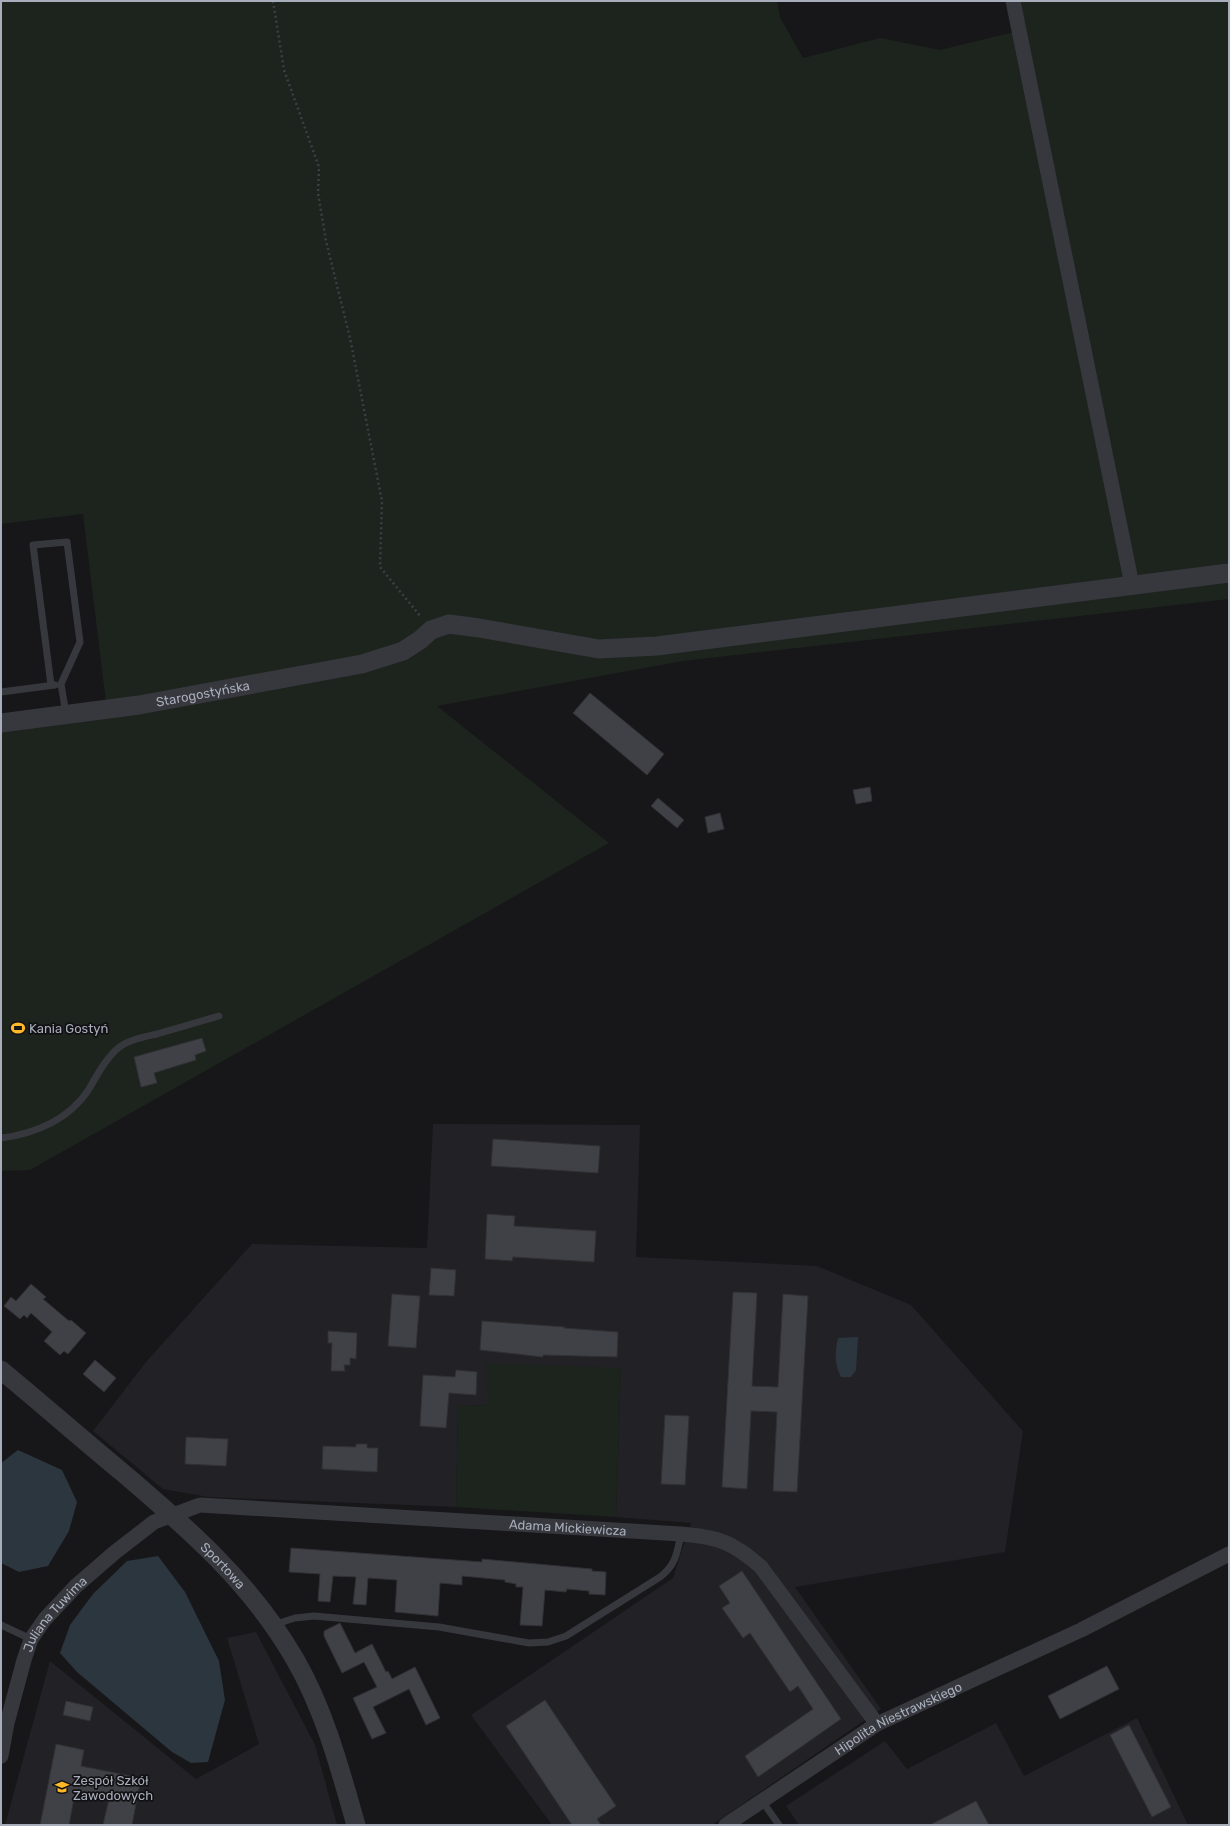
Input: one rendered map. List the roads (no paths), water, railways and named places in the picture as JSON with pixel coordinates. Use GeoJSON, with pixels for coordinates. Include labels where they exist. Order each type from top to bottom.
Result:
{"type":"FeatureCollection","features":[{"type":"Feature","properties":{"kind":"street"},"geometry":{"type":"LineString","coordinates":[[1013,1],[1132,585],[1229,573]]}},
{"type":"Feature","properties":{"kind":"street","name":"Starogostyńska"},"geometry":{"type":"LineString","coordinates":[[1,723],[138,705],[354,666],[403,651],[420,640],[431,630],[449,624],[599,649],[657,646],[1132,585]]}},
{"type":"Feature","properties":{"kind":"street","name":"Sportowa"},"geometry":{"type":"LineString","coordinates":[[1,1370],[171,1516],[232,1573],[260,1606],[296,1661],[325,1722],[356,1825]]}},
{"type":"Feature","properties":{"kind":"street","name":"Adama Mickiewicza"},"geometry":{"type":"LineString","coordinates":[[171,1516],[200,1505],[708,1536],[726,1542],[743,1552],[761,1567],[877,1724]]}},
{"type":"Feature","properties":{"kind":"street","name":"Juliana Tuwima"},"geometry":{"type":"LineString","coordinates":[[1,1756],[4,1723],[24,1660],[31,1639],[45,1619],[66,1597],[114,1553],[154,1522],[171,1516]]}},
{"type":"Feature","properties":{"kind":"street","name":"Hipolita Niestrawskiego"},"geometry":{"type":"LineString","coordinates":[[726,1825],[877,1724],[1081,1630],[1229,1554]]}},
{"type":"Feature","properties":{"kind":"lane"},"geometry":{"type":"LineString","coordinates":[[51,685],[33,545],[67,542],[80,642],[61,684],[66,714]]}},
{"type":"Feature","properties":{"kind":"lane"},"geometry":{"type":"LineString","coordinates":[[1,692],[61,684]]}},
{"type":"Feature","properties":{"kind":"lane"},"geometry":{"type":"LineString","coordinates":[[1,1138],[28,1133],[44,1127],[60,1118],[76,1106],[107,1060],[118,1048],[133,1041],[219,1016]]}},
{"type":"Feature","properties":{"kind":"lane"},"geometry":{"type":"LineString","coordinates":[[273,1625],[295,1618],[314,1616],[440,1627],[529,1643],[548,1642],[566,1636],[660,1578],[670,1570],[675,1559],[681,1534]]}},
{"type":"Feature","properties":{"kind":"lane"},"geometry":{"type":"LineString","coordinates":[[1,1625],[31,1639]]}},
{"type":"Feature","properties":{"kind":"lane"},"geometry":{"type":"LineString","coordinates":[[762,1801],[779,1825]]}},
{"type":"Feature","properties":{"kind":"place","name":"Kania Gostyń"},"geometry":{"type":"Point","coordinates":[18,1028]}},
{"type":"Feature","properties":{"kind":"place","name":"Zespół Szkół Zawodowych"},"geometry":{"type":"Point","coordinates":[62,1787]}}]}
